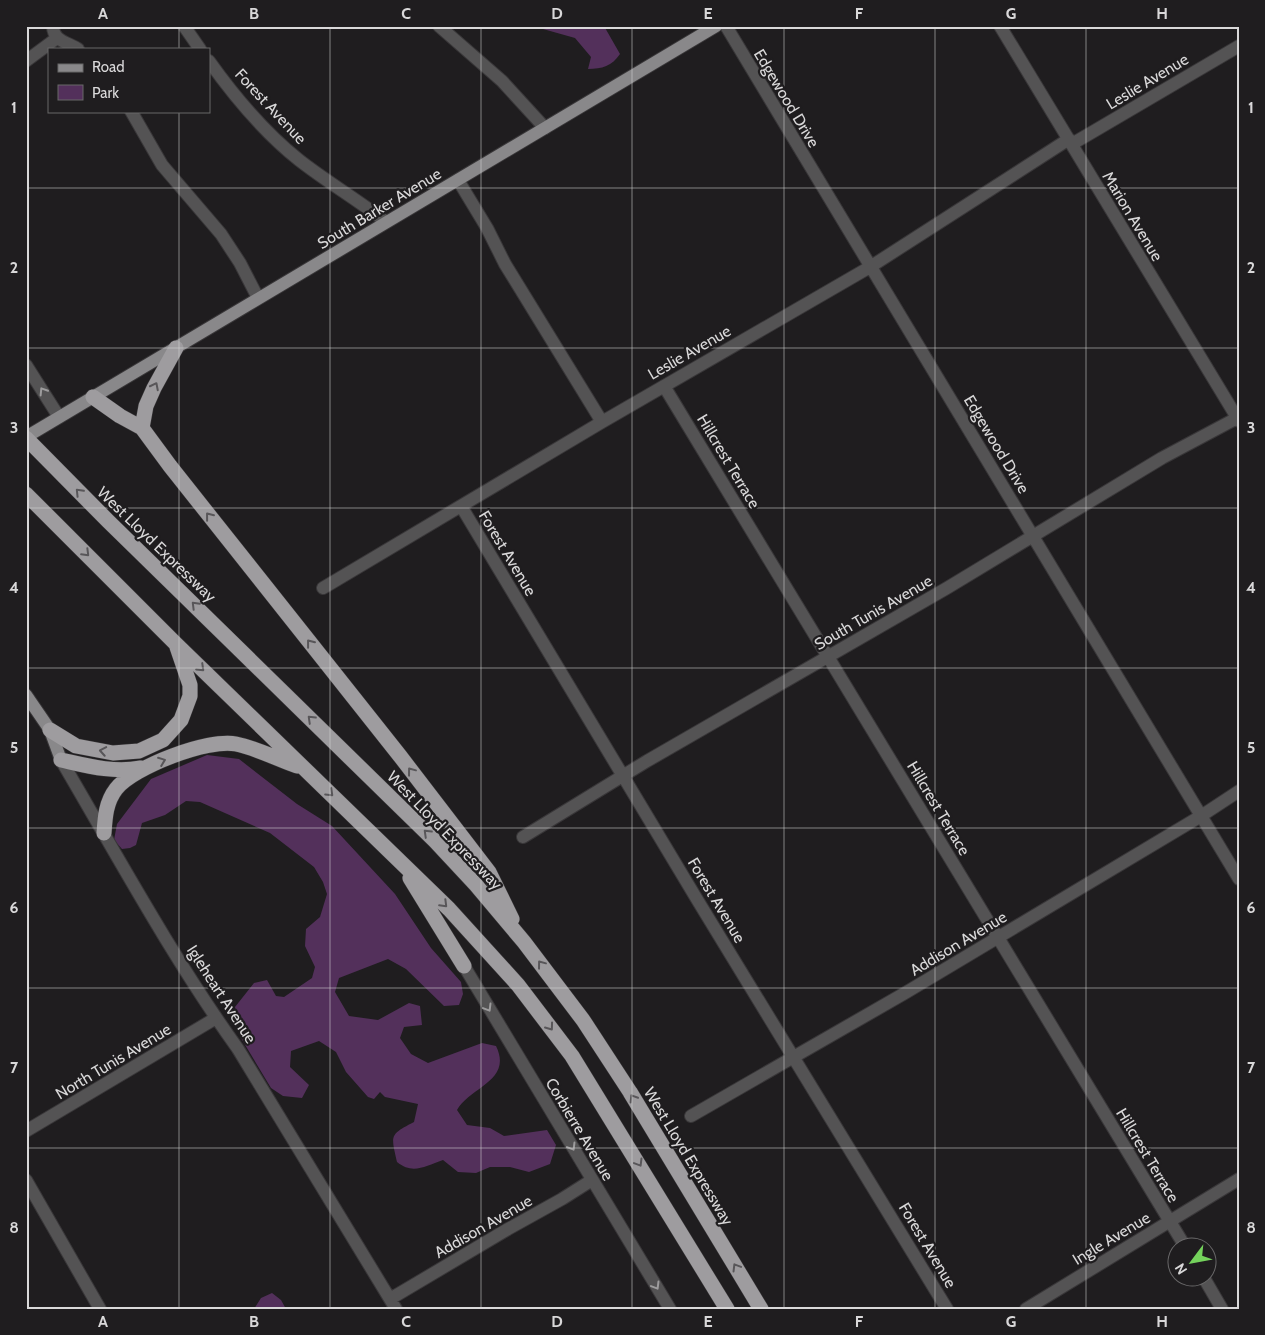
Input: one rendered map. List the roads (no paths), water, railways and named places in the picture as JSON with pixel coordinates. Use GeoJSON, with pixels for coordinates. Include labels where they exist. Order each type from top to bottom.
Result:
{"type":"FeatureCollection","features":[{"type":"Feature","properties":{"kind":"highway"},"geometry":{"type":"LineString","coordinates":[[142,428],[146,406],[176,348]]}},
{"type":"Feature","properties":{"kind":"highway"},"geometry":{"type":"LineString","coordinates":[[93,397],[120,416],[142,428],[489,872],[524,942]]}},
{"type":"Feature","properties":{"kind":"highway","name":"West Lloyd Expressway"},"geometry":{"type":"LineString","coordinates":[[26,437],[108,521],[435,842],[476,885],[524,942],[588,1028],[630,1092],[761,1309]]}},
{"type":"Feature","properties":{"kind":"highway"},"geometry":{"type":"LineString","coordinates":[[26,494],[175,643],[450,909],[518,986],[572,1056],[727,1309]]}},
{"type":"Feature","properties":{"kind":"highway"},"geometry":{"type":"LineString","coordinates":[[50,730],[76,746],[113,753],[139,751],[163,740],[182,720],[190,696],[190,685],[175,643]]}},
{"type":"Feature","properties":{"kind":"highway"},"geometry":{"type":"LineString","coordinates":[[104,833],[105,813],[112,795],[124,781],[143,768],[202,746],[223,742],[236,744],[303,768]]}},
{"type":"Feature","properties":{"kind":"highway"},"geometry":{"type":"LineString","coordinates":[[61,760],[106,770],[143,768]]}},
{"type":"Feature","properties":{"kind":"highway"},"geometry":{"type":"LineString","coordinates":[[397,857],[464,966]]}},
{"type":"Feature","properties":{"kind":"main road","name":"South Barker Avenue"},"geometry":{"type":"LineString","coordinates":[[26,437],[545,128],[699,30],[716,26]]}},
{"type":"Feature","properties":{"kind":"main road","name":"Igleheart Avenue"},"geometry":{"type":"LineString","coordinates":[[26,694],[50,730],[61,760]]}},
{"type":"Feature","properties":{"kind":"street"},"geometry":{"type":"LineString","coordinates":[[184,26],[199,48]]}},
{"type":"Feature","properties":{"kind":"street"},"geometry":{"type":"LineString","coordinates":[[439,26],[502,81],[545,128]]}},
{"type":"Feature","properties":{"kind":"street","name":"Edgewood Drive"},"geometry":{"type":"LineString","coordinates":[[726,26],[1239,879]]}},
{"type":"Feature","properties":{"kind":"street","name":"Marion Avenue"},"geometry":{"type":"LineString","coordinates":[[1000,26],[1238,418]]}},
{"type":"Feature","properties":{"kind":"street"},"geometry":{"type":"LineString","coordinates":[[26,61],[55,32],[77,48]]}},
{"type":"Feature","properties":{"kind":"street","name":"Leslie Avenue"},"geometry":{"type":"LineString","coordinates":[[323,588],[602,422],[870,267],[1070,142],[1239,46]]}},
{"type":"Feature","properties":{"kind":"street","name":"Forest Avenue"},"geometry":{"type":"LineString","coordinates":[[210,62],[255,117],[282,145],[300,161],[386,222]]}},
{"type":"Feature","properties":{"kind":"street"},"geometry":{"type":"LineString","coordinates":[[132,112],[162,165],[221,234],[240,263],[258,298]]}},
{"type":"Feature","properties":{"kind":"street"},"geometry":{"type":"LineString","coordinates":[[458,180],[487,228],[505,264],[602,422]]}},
{"type":"Feature","properties":{"kind":"street"},"geometry":{"type":"LineString","coordinates":[[26,364],[59,417]]}},
{"type":"Feature","properties":{"kind":"street","name":"Hillcrest Terrace"},"geometry":{"type":"LineString","coordinates":[[664,386],[1180,1238]]}},
{"type":"Feature","properties":{"kind":"street","name":"South Tunis Avenue"},"geometry":{"type":"LineString","coordinates":[[523,837],[647,761],[941,592],[1162,458],[1238,418]]}},
{"type":"Feature","properties":{"kind":"street","name":"Forest Avenue"},"geometry":{"type":"LineString","coordinates":[[461,506],[947,1309]]}},
{"type":"Feature","properties":{"kind":"street","name":"Igleheart Avenue"},"geometry":{"type":"LineString","coordinates":[[61,760],[216,1018],[238,1049],[393,1304]]}},
{"type":"Feature","properties":{"kind":"street","name":"Addison Avenue"},"geometry":{"type":"LineString","coordinates":[[691,1116],[905,993],[1201,816],[1239,791]]}},
{"type":"Feature","properties":{"kind":"street","name":"Corbierre Avenue"},"geometry":{"type":"LineString","coordinates":[[464,966],[670,1309]]}},
{"type":"Feature","properties":{"kind":"street","name":"North Tunis Avenue"},"geometry":{"type":"LineString","coordinates":[[26,1131],[216,1018]]}},
{"type":"Feature","properties":{"kind":"street","name":"Ingle Avenue"},"geometry":{"type":"LineString","coordinates":[[1026,1309],[1239,1179]]}},
{"type":"Feature","properties":{"kind":"street"},"geometry":{"type":"LineString","coordinates":[[26,1180],[100,1309]]}},
{"type":"Feature","properties":{"kind":"street","name":"Addison Avenue"},"geometry":{"type":"LineString","coordinates":[[393,1304],[508,1229],[592,1180]]}},
{"type":"Feature","properties":{"kind":"street"},"geometry":{"type":"LineString","coordinates":[[1210,1288],[1222,1309]]}}]}
